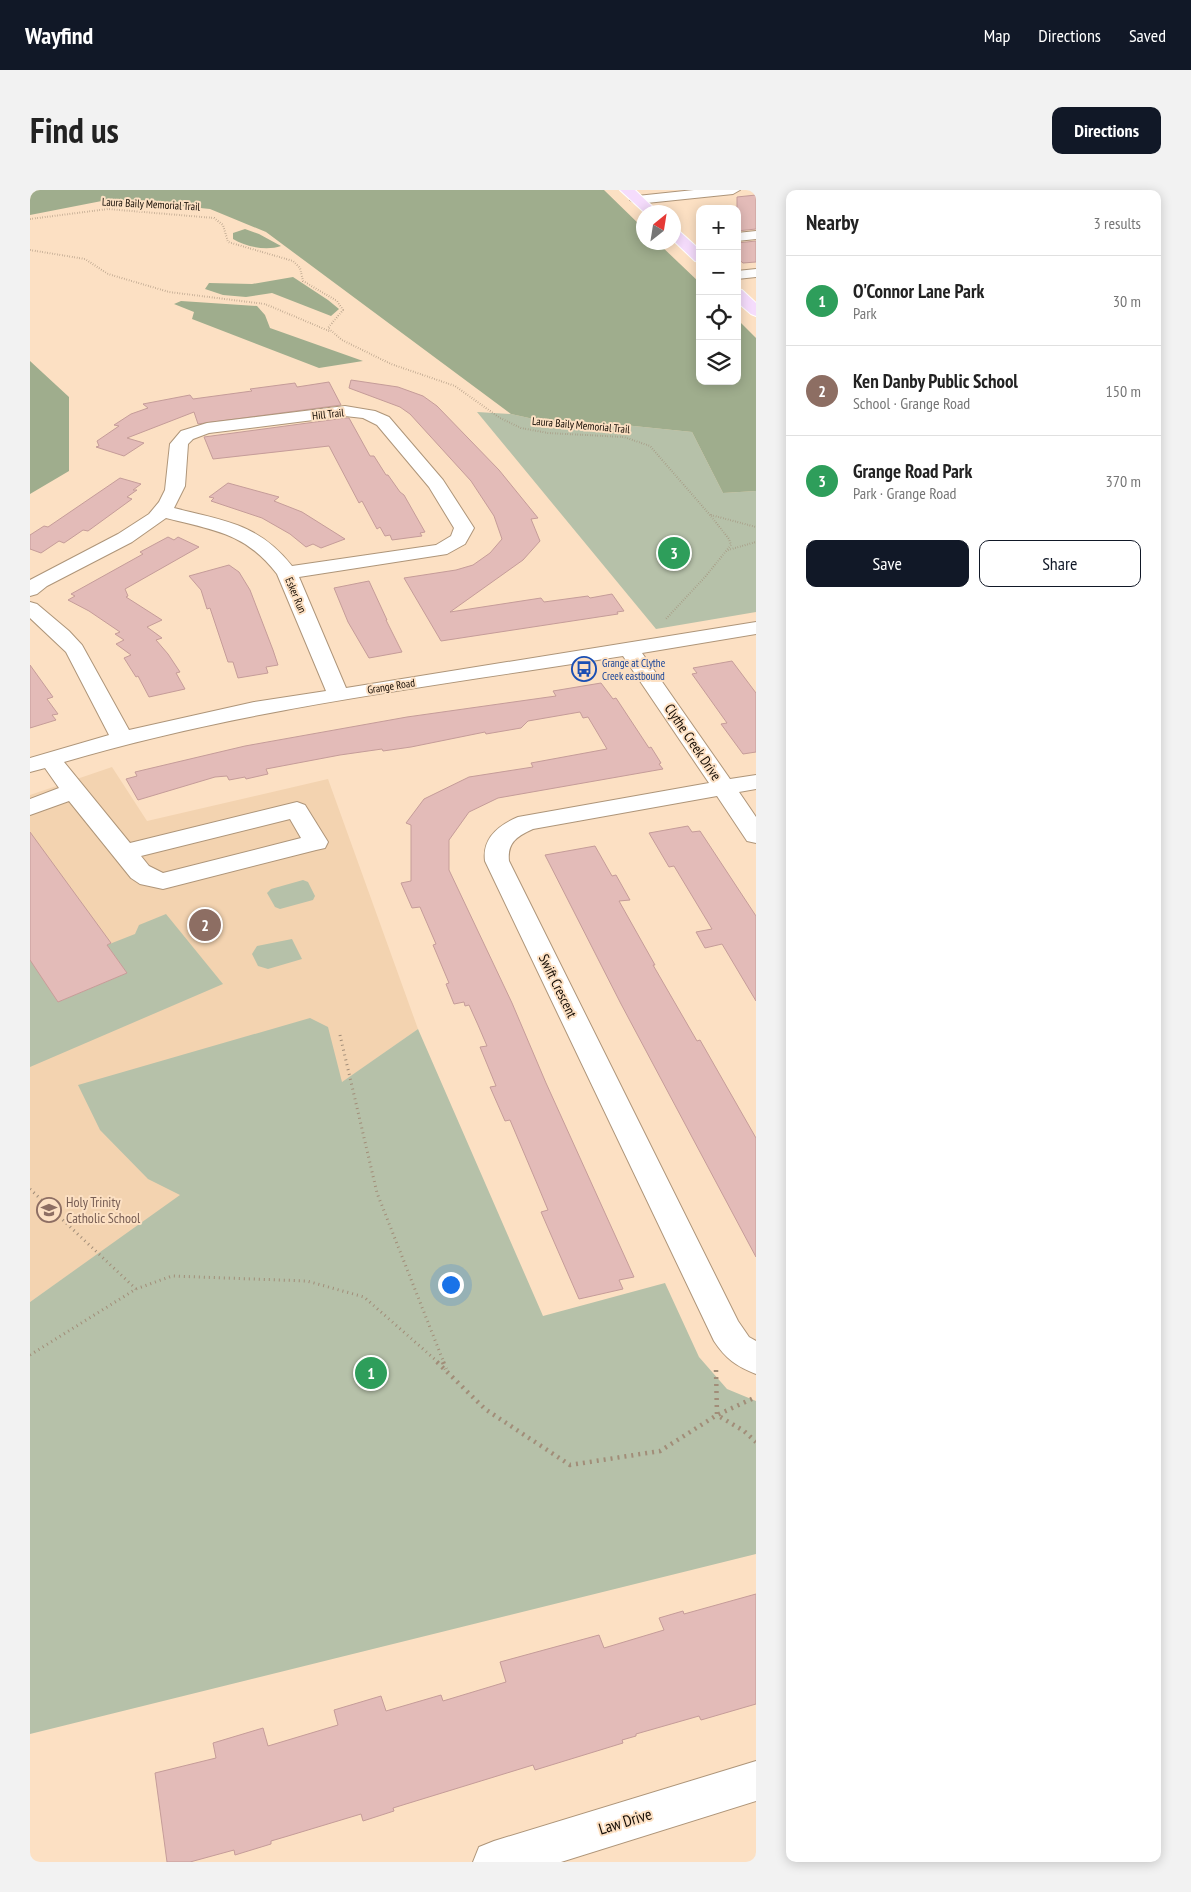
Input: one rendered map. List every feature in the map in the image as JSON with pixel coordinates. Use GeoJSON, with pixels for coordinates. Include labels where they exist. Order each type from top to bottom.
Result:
{"type":"FeatureCollection","features":[{"type":"Feature","properties":{"kind":"main road"},"geometry":{"type":"LineString","coordinates":[[627,190],[643,205]]}},
{"type":"Feature","properties":{"kind":"main road"},"geometry":{"type":"LineString","coordinates":[[681,240],[696,254]]}},
{"type":"Feature","properties":{"kind":"main road"},"geometry":{"type":"LineString","coordinates":[[739,295],[756,311]]}},
{"type":"Feature","properties":{"kind":"street"},"geometry":{"type":"LineString","coordinates":[[638,200],[733,190]]}},
{"type":"Feature","properties":{"kind":"street"},"geometry":{"type":"LineString","coordinates":[[741,237],[756,235]]}},
{"type":"Feature","properties":{"kind":"street"},"geometry":{"type":"LineString","coordinates":[[741,275],[756,273]]}},
{"type":"Feature","properties":{"kind":"street","name":"Hill Trail"},"geometry":{"type":"LineString","coordinates":[[30,590],[40,582],[128,535],[163,511],[176,489],[177,446],[182,438],[191,432],[207,428],[350,411],[366,413],[383,421],[437,484],[464,528],[462,536],[455,544],[440,550],[287,573]]}},
{"type":"Feature","properties":{"kind":"street","name":"Esker Run"},"geometry":{"type":"LineString","coordinates":[[163,511],[231,529],[253,539],[272,554],[287,573],[338,694]]}},
{"type":"Feature","properties":{"kind":"street"},"geometry":{"type":"LineString","coordinates":[[30,608],[62,635],[75,649],[122,738]]}},
{"type":"Feature","properties":{"kind":"street","name":"Grange Road"},"geometry":{"type":"LineString","coordinates":[[40,762],[122,738],[254,709],[756,628]]}},
{"type":"Feature","properties":{"kind":"street","name":"Clythe Creek Drive"},"geometry":{"type":"LineString","coordinates":[[629,649],[756,835]]}},
{"type":"Feature","properties":{"kind":"street"},"geometry":{"type":"LineString","coordinates":[[40,762],[73,791],[140,872],[149,878],[164,881],[316,842],[297,810],[125,852]]}},
{"type":"Feature","properties":{"kind":"street","name":"Swift Crescent"},"geometry":{"type":"LineString","coordinates":[[756,782],[528,822],[506,834],[499,841],[495,851],[501,870],[726,1331],[737,1347],[756,1359]]}},
{"type":"Feature","properties":{"kind":"street"},"geometry":{"type":"LineString","coordinates":[[30,806],[73,791]]}},
{"type":"Feature","properties":{"kind":"street","name":"Law Drive"},"geometry":{"type":"LineString","coordinates":[[494,1862],[756,1781]]}},
{"type":"Feature","properties":{"kind":"path","name":"Laura Baily Memorial Trail"},"geometry":{"type":"LineString","coordinates":[[30,219],[108,209],[214,218],[221,221],[226,226],[228,242],[239,247],[279,256],[292,261],[299,266],[304,281],[341,305],[343,310],[341,315],[328,328],[346,342],[392,364],[455,386],[508,424],[534,431],[556,434],[623,437],[642,441],[650,446],[729,538],[731,544],[726,551]]}},
{"type":"Feature","properties":{"kind":"path"},"geometry":{"type":"LineString","coordinates":[[30,250],[85,259],[108,274],[170,292],[266,304],[330,331]]}},
{"type":"Feature","properties":{"kind":"path"},"geometry":{"type":"LineString","coordinates":[[710,515],[756,527]]}},
{"type":"Feature","properties":{"kind":"path"},"geometry":{"type":"LineString","coordinates":[[665,620],[706,577],[726,551],[756,542]]}},
{"type":"Feature","properties":{"kind":"path"},"geometry":{"type":"LineString","coordinates":[[340,1035],[377,1193],[446,1369]]}},
{"type":"Feature","properties":{"kind":"path"},"geometry":{"type":"LineString","coordinates":[[30,1189],[136,1289]]}},
{"type":"Feature","properties":{"kind":"path"},"geometry":{"type":"LineString","coordinates":[[30,1355],[136,1289],[172,1276],[307,1281],[364,1297],[446,1369],[485,1409],[570,1465],[660,1450],[717,1415],[756,1397]]}},
{"type":"Feature","properties":{"kind":"path"},"geometry":{"type":"LineString","coordinates":[[716,1370],[717,1415]]}},
{"type":"Feature","properties":{"kind":"path"},"geometry":{"type":"LineString","coordinates":[[717,1415],[744,1431],[756,1442]]}},
{"type":"Feature","properties":{"kind":"shaded area"},"geometry":{"type":"Polygon","coordinates":[[[112,767],[147,821],[328,779],[418,1029],[30,1302],[30,795],[112,767]]]}},
{"type":"Feature","properties":{"kind":"green space"},"geometry":{"type":"Polygon","coordinates":[[[30,190],[604,190],[636,221],[636,250],[665,250],[696,279],[696,385],[741,385],[741,323],[756,338],[756,491],[723,493],[692,432],[624,425],[565,426],[511,414],[266,232],[210,209],[112,199],[30,215],[30,190]]]}},
{"type":"Feature","properties":{"kind":"green space"},"geometry":{"type":"Polygon","coordinates":[[[245,229],[281,246],[257,247],[233,239],[233,233],[245,229]]]}},
{"type":"Feature","properties":{"kind":"green space"},"geometry":{"type":"Polygon","coordinates":[[[293,277],[339,309],[331,316],[272,293],[246,297],[223,295],[205,289],[209,283],[252,284],[293,277]]]}},
{"type":"Feature","properties":{"kind":"green space"},"geometry":{"type":"Polygon","coordinates":[[[181,301],[257,306],[265,315],[270,328],[363,361],[319,368],[192,319],[194,312],[174,304],[181,301]]]}},
{"type":"Feature","properties":{"kind":"green space"},"geometry":{"type":"Polygon","coordinates":[[[30,361],[69,397],[69,471],[30,494],[30,361]]]}},
{"type":"Feature","properties":{"kind":"green space"},"geometry":{"type":"Polygon","coordinates":[[[477,412],[511,414],[565,426],[624,425],[692,432],[723,493],[756,491],[756,612],[656,629],[477,412]]]}},
{"type":"Feature","properties":{"kind":"green space"},"geometry":{"type":"Polygon","coordinates":[[[303,880],[308,882],[315,896],[313,900],[280,909],[275,907],[267,893],[271,889],[303,880]]]}},
{"type":"Feature","properties":{"kind":"green space"},"geometry":{"type":"Polygon","coordinates":[[[166,914],[223,984],[30,1067],[30,960],[58,1002],[127,973],[107,945],[135,934],[139,925],[166,914]]]}},
{"type":"Feature","properties":{"kind":"green space"},"geometry":{"type":"Polygon","coordinates":[[[292,939],[302,959],[268,969],[258,966],[252,954],[257,946],[292,939]]]}},
{"type":"Feature","properties":{"kind":"green space"},"geometry":{"type":"Polygon","coordinates":[[[310,1018],[328,1027],[342,1082],[418,1029],[543,1316],[665,1283],[699,1357],[727,1389],[756,1401],[756,1554],[30,1734],[30,1302],[180,1195],[148,1179],[100,1130],[78,1085],[310,1018]]]}},
{"type":"Feature","properties":{"kind":"building"},"geometry":{"type":"Polygon","coordinates":[[[756,195],[756,229],[741,231],[741,205],[737,205],[737,197],[756,195]]]}},
{"type":"Feature","properties":{"kind":"building"},"geometry":{"type":"Polygon","coordinates":[[[756,241],[756,262],[743,263],[741,261],[741,243],[756,241]]]}},
{"type":"Feature","properties":{"kind":"building"},"geometry":{"type":"Polygon","coordinates":[[[351,380],[398,387],[423,396],[437,406],[499,470],[538,518],[531,519],[540,541],[523,560],[450,612],[541,598],[544,602],[612,594],[624,611],[617,612],[618,614],[441,641],[404,578],[456,570],[473,565],[490,553],[502,539],[494,516],[471,481],[410,414],[400,407],[349,388],[351,380]]]}},
{"type":"Feature","properties":{"kind":"building"},"geometry":{"type":"Polygon","coordinates":[[[329,382],[341,405],[198,424],[194,412],[127,438],[144,443],[124,456],[96,447],[99,446],[97,441],[119,426],[114,425],[131,414],[148,408],[143,404],[190,395],[193,399],[295,383],[297,387],[329,382]]]}},
{"type":"Feature","properties":{"kind":"building"},"geometry":{"type":"Polygon","coordinates":[[[349,418],[370,456],[374,456],[386,475],[404,495],[425,532],[420,533],[422,536],[392,540],[390,535],[385,536],[380,527],[377,529],[362,501],[359,503],[329,446],[213,459],[204,437],[349,418]]]}},
{"type":"Feature","properties":{"kind":"building"},"geometry":{"type":"Polygon","coordinates":[[[120,478],[141,484],[133,490],[137,490],[127,497],[132,499],[88,531],[83,530],[64,543],[59,541],[41,553],[30,549],[30,535],[44,526],[48,527],[120,478]]]}},
{"type":"Feature","properties":{"kind":"building"},"geometry":{"type":"Polygon","coordinates":[[[228,483],[279,497],[274,501],[302,512],[345,539],[321,548],[313,544],[306,547],[290,534],[262,518],[211,501],[214,498],[209,497],[228,483]]]}},
{"type":"Feature","properties":{"kind":"building"},"geometry":{"type":"Polygon","coordinates":[[[168,537],[174,540],[178,537],[199,547],[125,589],[128,596],[126,597],[162,620],[147,627],[162,638],[156,640],[180,672],[176,673],[185,689],[149,697],[138,676],[136,677],[124,658],[131,655],[116,644],[124,640],[115,634],[120,632],[89,611],[68,600],[75,596],[71,594],[143,554],[140,552],[168,537]]]}},
{"type":"Feature","properties":{"kind":"building"},"geometry":{"type":"Polygon","coordinates":[[[229,565],[239,572],[250,590],[273,650],[278,665],[266,667],[268,673],[238,678],[233,662],[228,662],[210,608],[207,609],[201,590],[189,576],[229,565]]]}},
{"type":"Feature","properties":{"kind":"building"},"geometry":{"type":"Polygon","coordinates":[[[369,581],[402,652],[369,658],[348,622],[334,588],[369,581]]]}},
{"type":"Feature","properties":{"kind":"building"},"geometry":{"type":"Polygon","coordinates":[[[732,661],[756,693],[756,752],[743,754],[721,724],[727,723],[692,674],[697,673],[693,668],[732,661]]]}},
{"type":"Feature","properties":{"kind":"building"},"geometry":{"type":"Polygon","coordinates":[[[30,665],[53,697],[47,699],[58,714],[52,715],[56,720],[30,728],[30,665]]]}},
{"type":"Feature","properties":{"kind":"building"},"geometry":{"type":"Polygon","coordinates":[[[601,683],[613,699],[616,698],[649,748],[651,747],[663,769],[498,798],[469,812],[449,840],[449,870],[512,1003],[634,1277],[619,1280],[623,1289],[579,1299],[541,1212],[548,1210],[538,1186],[510,1120],[505,1121],[490,1087],[496,1086],[480,1047],[487,1046],[469,1005],[465,1006],[464,1002],[454,1004],[446,984],[449,983],[433,945],[436,944],[420,907],[412,908],[401,883],[411,881],[411,825],[406,823],[424,799],[469,777],[533,767],[531,763],[607,749],[588,717],[583,718],[580,712],[528,721],[521,728],[486,734],[485,732],[411,747],[340,755],[266,769],[268,774],[246,779],[245,777],[229,780],[227,776],[215,777],[138,800],[126,779],[137,776],[135,772],[245,746],[407,717],[556,696],[553,691],[601,683]]]}},
{"type":"Feature","properties":{"kind":"building"},"geometry":{"type":"Polygon","coordinates":[[[688,826],[692,832],[700,831],[756,916],[756,1001],[722,944],[705,948],[696,932],[712,929],[674,866],[669,867],[649,833],[688,826]]]}},
{"type":"Feature","properties":{"kind":"building"},"geometry":{"type":"Polygon","coordinates":[[[30,832],[111,943],[107,945],[127,973],[58,1002],[30,960],[30,832]]]}},
{"type":"Feature","properties":{"kind":"building"},"geometry":{"type":"Polygon","coordinates":[[[595,846],[612,876],[616,875],[630,900],[619,901],[655,965],[653,965],[697,1041],[700,1040],[756,1138],[756,1257],[621,1004],[545,855],[595,846]]]}},
{"type":"Feature","properties":{"kind":"building"},"geometry":{"type":"Polygon","coordinates":[[[756,1594],[756,1704],[701,1720],[699,1716],[636,1734],[636,1736],[622,1740],[623,1743],[535,1770],[533,1765],[393,1808],[394,1811],[363,1821],[361,1814],[271,1841],[271,1844],[235,1855],[234,1850],[190,1862],[167,1862],[155,1773],[216,1758],[213,1743],[263,1728],[268,1746],[338,1725],[334,1710],[381,1696],[386,1711],[441,1695],[443,1701],[506,1682],[500,1662],[599,1635],[604,1648],[664,1630],[659,1618],[683,1611],[684,1614],[756,1594]]]}},
{"type":"Feature","properties":{"kind":"place","name":"Grange Road Park"},"geometry":{"type":"Point","coordinates":[674,553]}},
{"type":"Feature","properties":{"kind":"place","name":"Grange at Clythe Creek eastbound"},"geometry":{"type":"Point","coordinates":[584,669]}},
{"type":"Feature","properties":{"kind":"place","name":"Ken Danby Public School"},"geometry":{"type":"Point","coordinates":[205,925]}},
{"type":"Feature","properties":{"kind":"place","name":"Holy Trinity Catholic School"},"geometry":{"type":"Point","coordinates":[49,1210]}},
{"type":"Feature","properties":{"kind":"place","name":"O'Connor Lane Park"},"geometry":{"type":"Point","coordinates":[371,1373]}}]}
